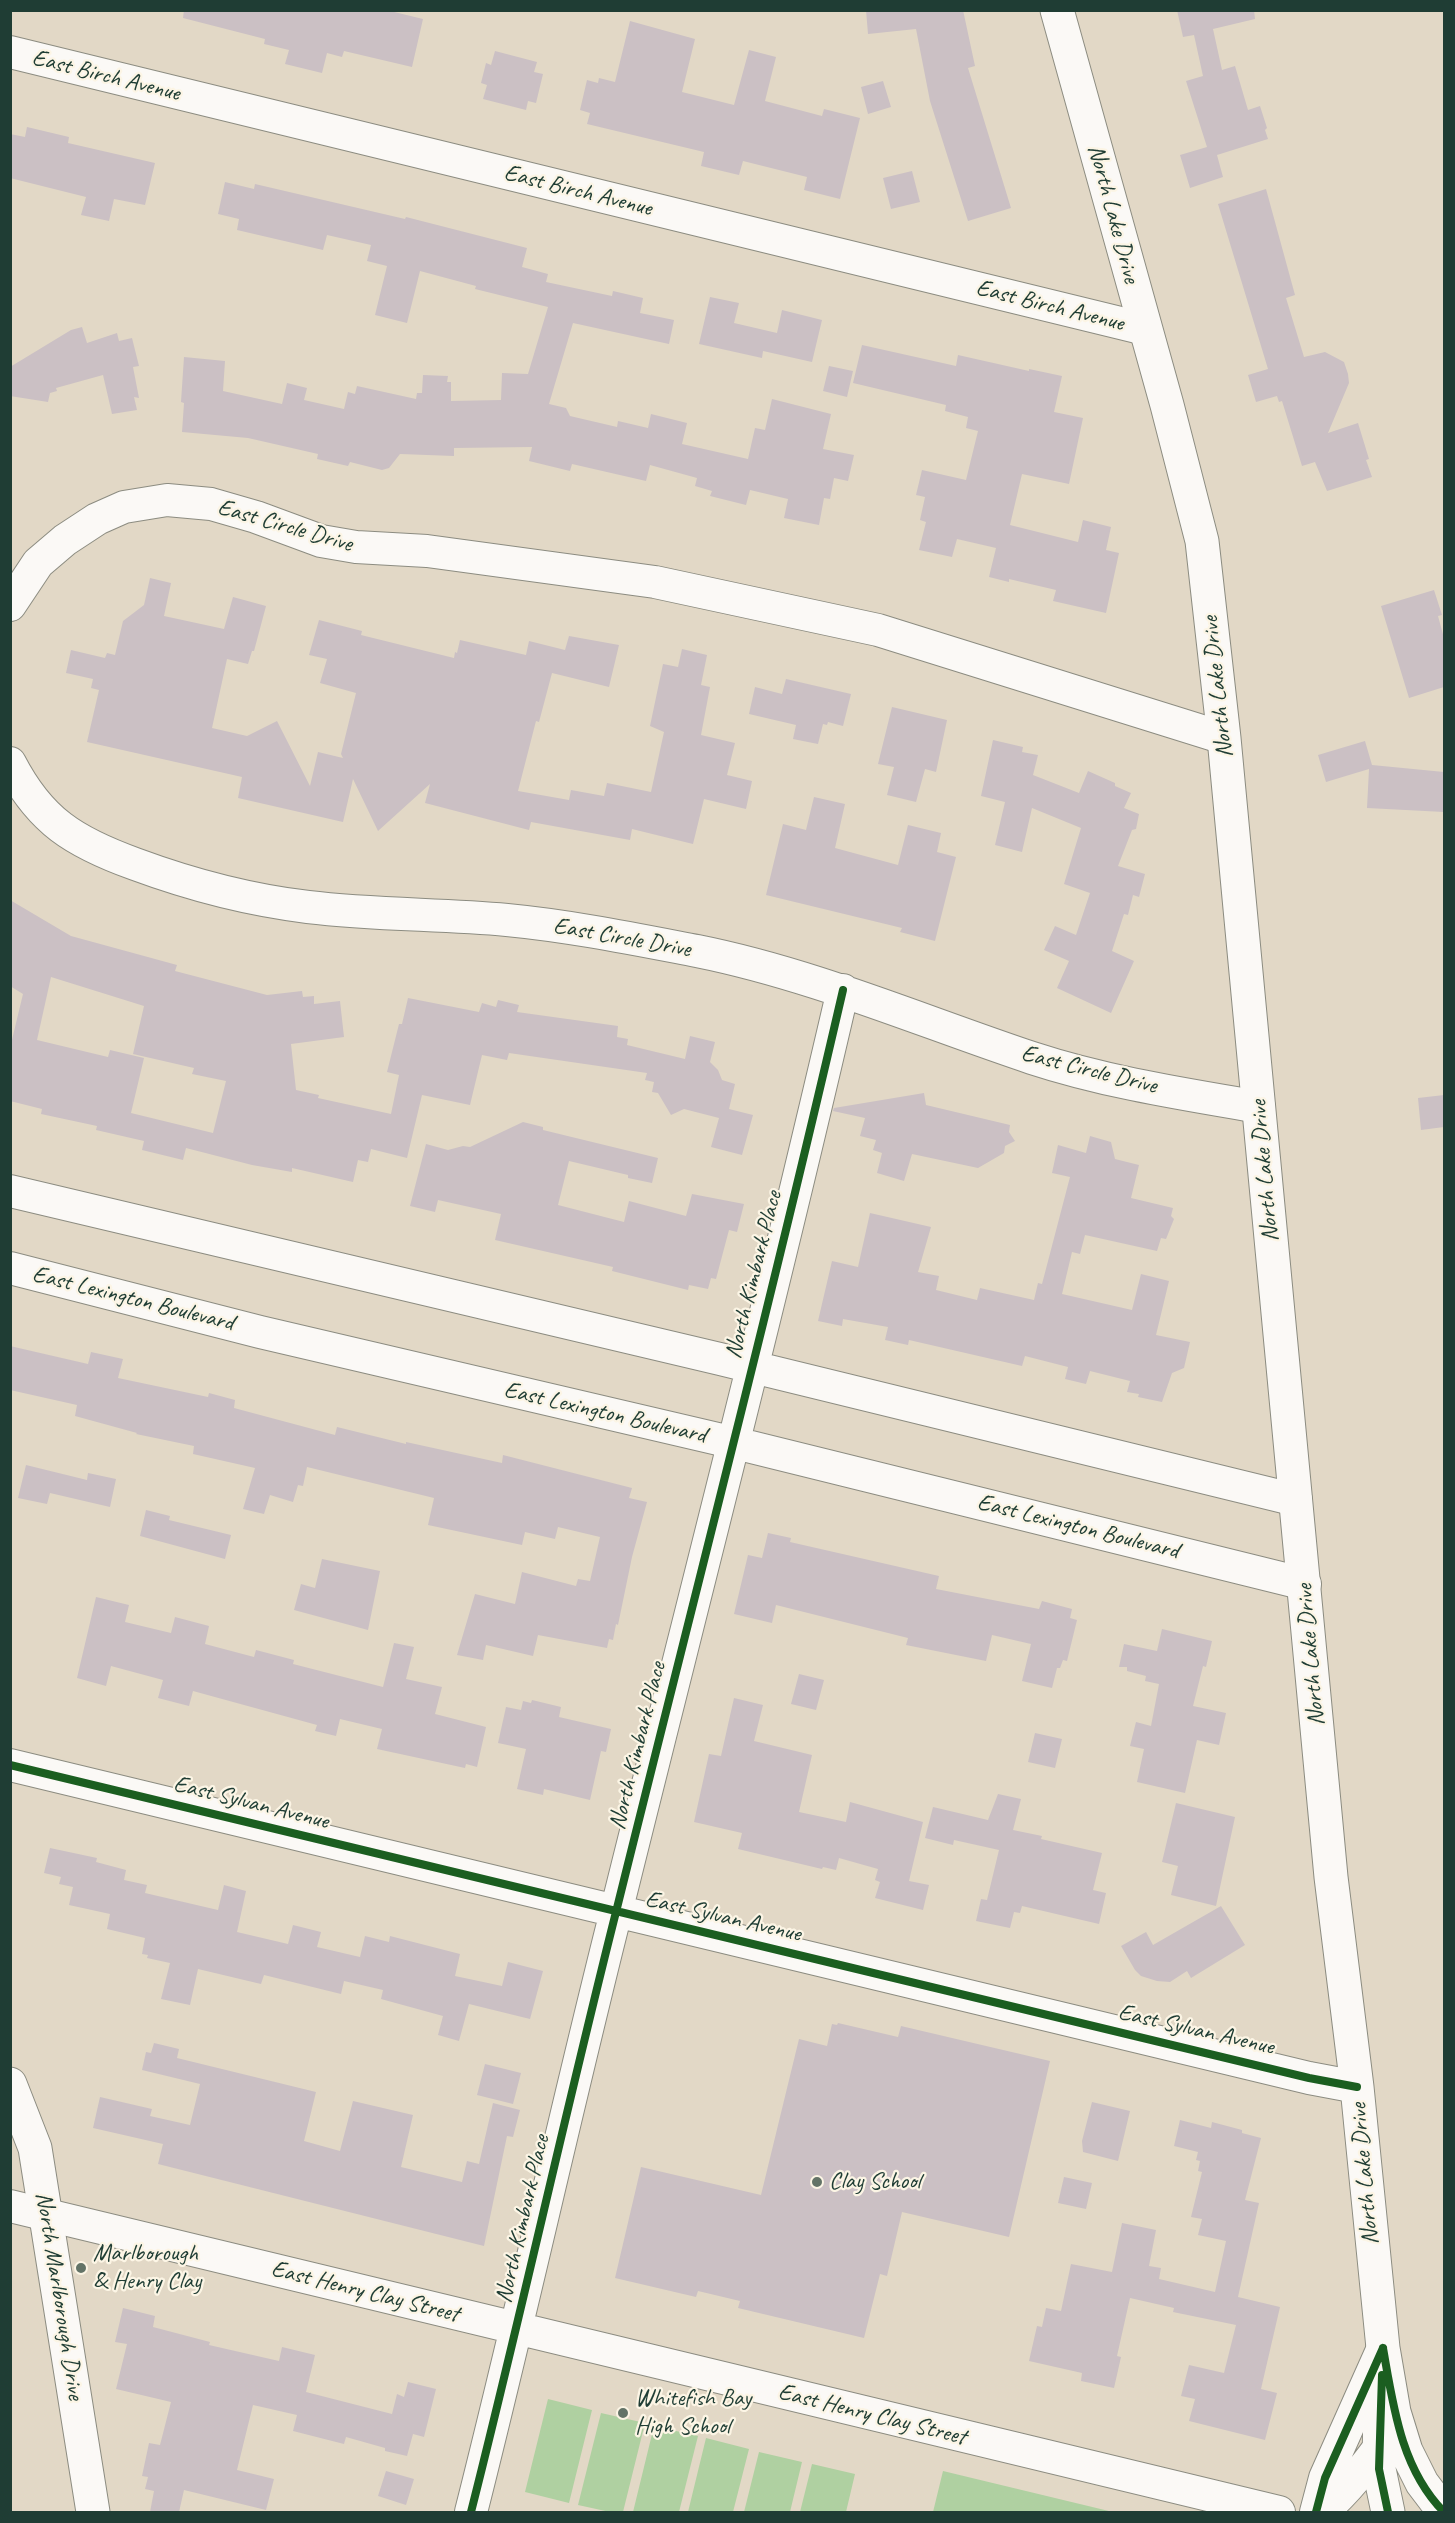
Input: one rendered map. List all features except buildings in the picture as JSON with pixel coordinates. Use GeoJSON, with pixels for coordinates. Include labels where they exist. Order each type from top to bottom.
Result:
{"type":"FeatureCollection","features":[{"type":"Feature","properties":{"kind":"main road","name":"North Lake Drive"},"geometry":{"type":"LineString","coordinates":[[1057,10],[1167,405],[1202,541],[1224,738],[1331,1877],[1357,2087],[1383,2348],[1397,2424],[1406,2451],[1422,2484],[1444,2512]]}},
{"type":"Feature","properties":{"kind":"main road","name":"North Marlborough Drive"},"geometry":{"type":"LineString","coordinates":[[10,2084],[35,2148],[93,2512]]}},
{"type":"Feature","properties":{"kind":"main road","name":"North Lake Drive"},"geometry":{"type":"LineString","coordinates":[[1383,2348],[1378,2449],[1381,2485],[1388,2512]]}},
{"type":"Feature","properties":{"kind":"street","name":"East Birch Avenue"},"geometry":{"type":"LineString","coordinates":[[10,52],[1145,329]]}},
{"type":"Feature","properties":{"kind":"street","name":"East Circle Drive"},"geometry":{"type":"LineString","coordinates":[[10,605],[38,563],[65,540],[97,519],[124,507],[166,500],[211,504],[256,517],[321,541],[356,548],[427,552],[655,582],[878,630],[1224,738]]}},
{"type":"Feature","properties":{"kind":"street","name":"East Circle Drive"},"geometry":{"type":"LineString","coordinates":[[10,763],[24,789],[53,822],[92,846],[135,864],[187,881],[306,907],[506,920],[700,952],[843,990],[1033,1058],[1090,1075],[1259,1107]]}},
{"type":"Feature","properties":{"kind":"street","name":"North Kimbark Place"},"geometry":{"type":"LineString","coordinates":[[471,2512],[518,2329],[616,1912],[735,1443],[843,990]]}},
{"type":"Feature","properties":{"kind":"street"},"geometry":{"type":"LineString","coordinates":[[10,1191],[752,1367],[1296,1500]]}},
{"type":"Feature","properties":{"kind":"street","name":"East Lexington Boulevard"},"geometry":{"type":"LineString","coordinates":[[10,1268],[260,1332],[735,1443],[1305,1584]]}},
{"type":"Feature","properties":{"kind":"street","name":"East Sylvan Avenue"},"geometry":{"type":"LineString","coordinates":[[10,1765],[1309,2078],[1357,2087]]}},
{"type":"Feature","properties":{"kind":"street","name":"East Henry Clay Street"},"geometry":{"type":"LineString","coordinates":[[10,2206],[1279,2512]]}},
{"type":"Feature","properties":{"kind":"street"},"geometry":{"type":"LineString","coordinates":[[1316,2512],[1325,2478],[1383,2348]]}},
{"type":"Feature","properties":{"kind":"street"},"geometry":{"type":"LineString","coordinates":[[1322,2512],[1339,2498],[1397,2424]]}},
{"type":"Feature","properties":{"kind":"green space"},"geometry":{"type":"Polygon","coordinates":[[[548,2399],[592,2410],[569,2503],[525,2492],[548,2399]]]}},
{"type":"Feature","properties":{"kind":"green space"},"geometry":{"type":"Polygon","coordinates":[[[601,2413],[645,2423],[623,2512],[610,2512],[578,2505],[601,2413]]]}},
{"type":"Feature","properties":{"kind":"green space"},"geometry":{"type":"Polygon","coordinates":[[[654,2426],[698,2436],[679,2512],[633,2512],[654,2426]]]}},
{"type":"Feature","properties":{"kind":"green space"},"geometry":{"type":"Polygon","coordinates":[[[706,2438],[749,2449],[733,2512],[688,2512],[706,2438]]]}},
{"type":"Feature","properties":{"kind":"green space"},"geometry":{"type":"Polygon","coordinates":[[[759,2452],[802,2462],[790,2512],[744,2512],[759,2452]]]}},
{"type":"Feature","properties":{"kind":"green space"},"geometry":{"type":"Polygon","coordinates":[[[812,2464],[855,2474],[846,2512],[800,2512],[812,2464]]]}},
{"type":"Feature","properties":{"kind":"green space"},"geometry":{"type":"Polygon","coordinates":[[[943,2471],[1113,2512],[933,2512],[943,2471]]]}},
{"type":"Feature","properties":{"kind":"cycle path"},"geometry":{"type":"LineString","coordinates":[[471,2512],[598,1983],[760,1335],[843,990]]}},
{"type":"Feature","properties":{"kind":"cycle path"},"geometry":{"type":"LineString","coordinates":[[10,1765],[1309,2078],[1357,2087]]}},
{"type":"Feature","properties":{"kind":"cycle path"},"geometry":{"type":"LineString","coordinates":[[1383,2348],[1395,2414],[1408,2456],[1429,2495],[1444,2512]]}},
{"type":"Feature","properties":{"kind":"cycle path"},"geometry":{"type":"LineString","coordinates":[[1316,2512],[1325,2478],[1383,2348]]}},
{"type":"Feature","properties":{"kind":"cycle path"},"geometry":{"type":"LineString","coordinates":[[1382,2375],[1379,2469],[1388,2512]]}},
{"type":"Feature","properties":{"kind":"place","name":"Clay School"},"geometry":{"type":"Point","coordinates":[817,2182]}},
{"type":"Feature","properties":{"kind":"place","name":"Marlborough & Henry Clay"},"geometry":{"type":"Point","coordinates":[81,2268]}},
{"type":"Feature","properties":{"kind":"place","name":"Whitefish Bay High School"},"geometry":{"type":"Point","coordinates":[623,2413]}}]}
